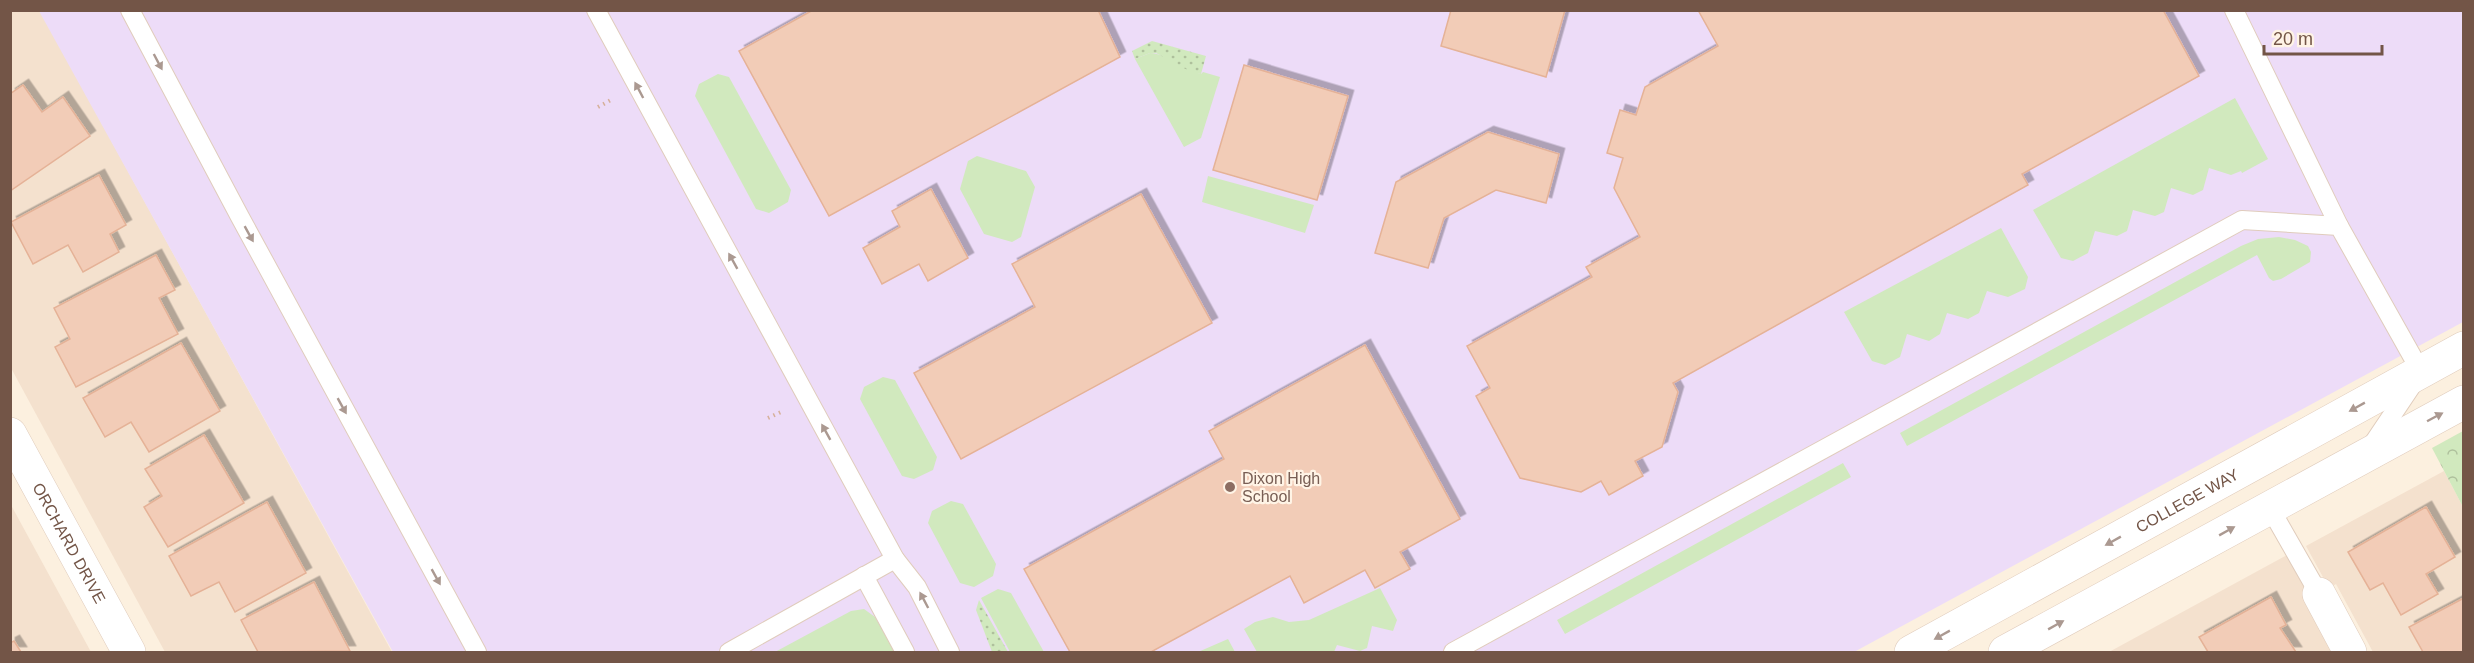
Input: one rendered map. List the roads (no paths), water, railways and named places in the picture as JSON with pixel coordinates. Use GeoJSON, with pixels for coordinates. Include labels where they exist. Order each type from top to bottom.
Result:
{"type":"FeatureCollection","features":[{"type":"Feature","properties":{"kind":"street","name":"COLLEGE WAY"},"geometry":{"type":"LineString","coordinates":[[1911,652],[2463,348]]}},
{"type":"Feature","properties":{"kind":"street"},"geometry":{"type":"LineString","coordinates":[[2005,652],[2463,402]]}},
{"type":"Feature","properties":{"kind":"street","name":"ORCHARD DRIVE"},"geometry":{"type":"LineString","coordinates":[[10,434],[129,652]]}},
{"type":"Feature","properties":{"kind":"street"},"geometry":{"type":"LineString","coordinates":[[2319,594],[2350,652]]}},
{"type":"Feature","properties":{"kind":"lane"},"geometry":{"type":"LineString","coordinates":[[130,10],[477,652]]}},
{"type":"Feature","properties":{"kind":"lane"},"geometry":{"type":"LineString","coordinates":[[596,10],[895,559],[917,587],[950,652]]}},
{"type":"Feature","properties":{"kind":"lane"},"geometry":{"type":"LineString","coordinates":[[2234,10],[2339,226],[2421,372],[2365,455]]}},
{"type":"Feature","properties":{"kind":"lane"},"geometry":{"type":"LineString","coordinates":[[1453,652],[2242,220],[2339,226]]}},
{"type":"Feature","properties":{"kind":"lane"},"geometry":{"type":"LineString","coordinates":[[2270,508],[2319,594]]}},
{"type":"Feature","properties":{"kind":"lane"},"geometry":{"type":"LineString","coordinates":[[729,652],[895,559]]}},
{"type":"Feature","properties":{"kind":"lane"},"geometry":{"type":"LineString","coordinates":[[864,576],[905,652]]}},
{"type":"Feature","properties":{"kind":"place","name":"Dixon High School"},"geometry":{"type":"Point","coordinates":[1230,487]}}]}
